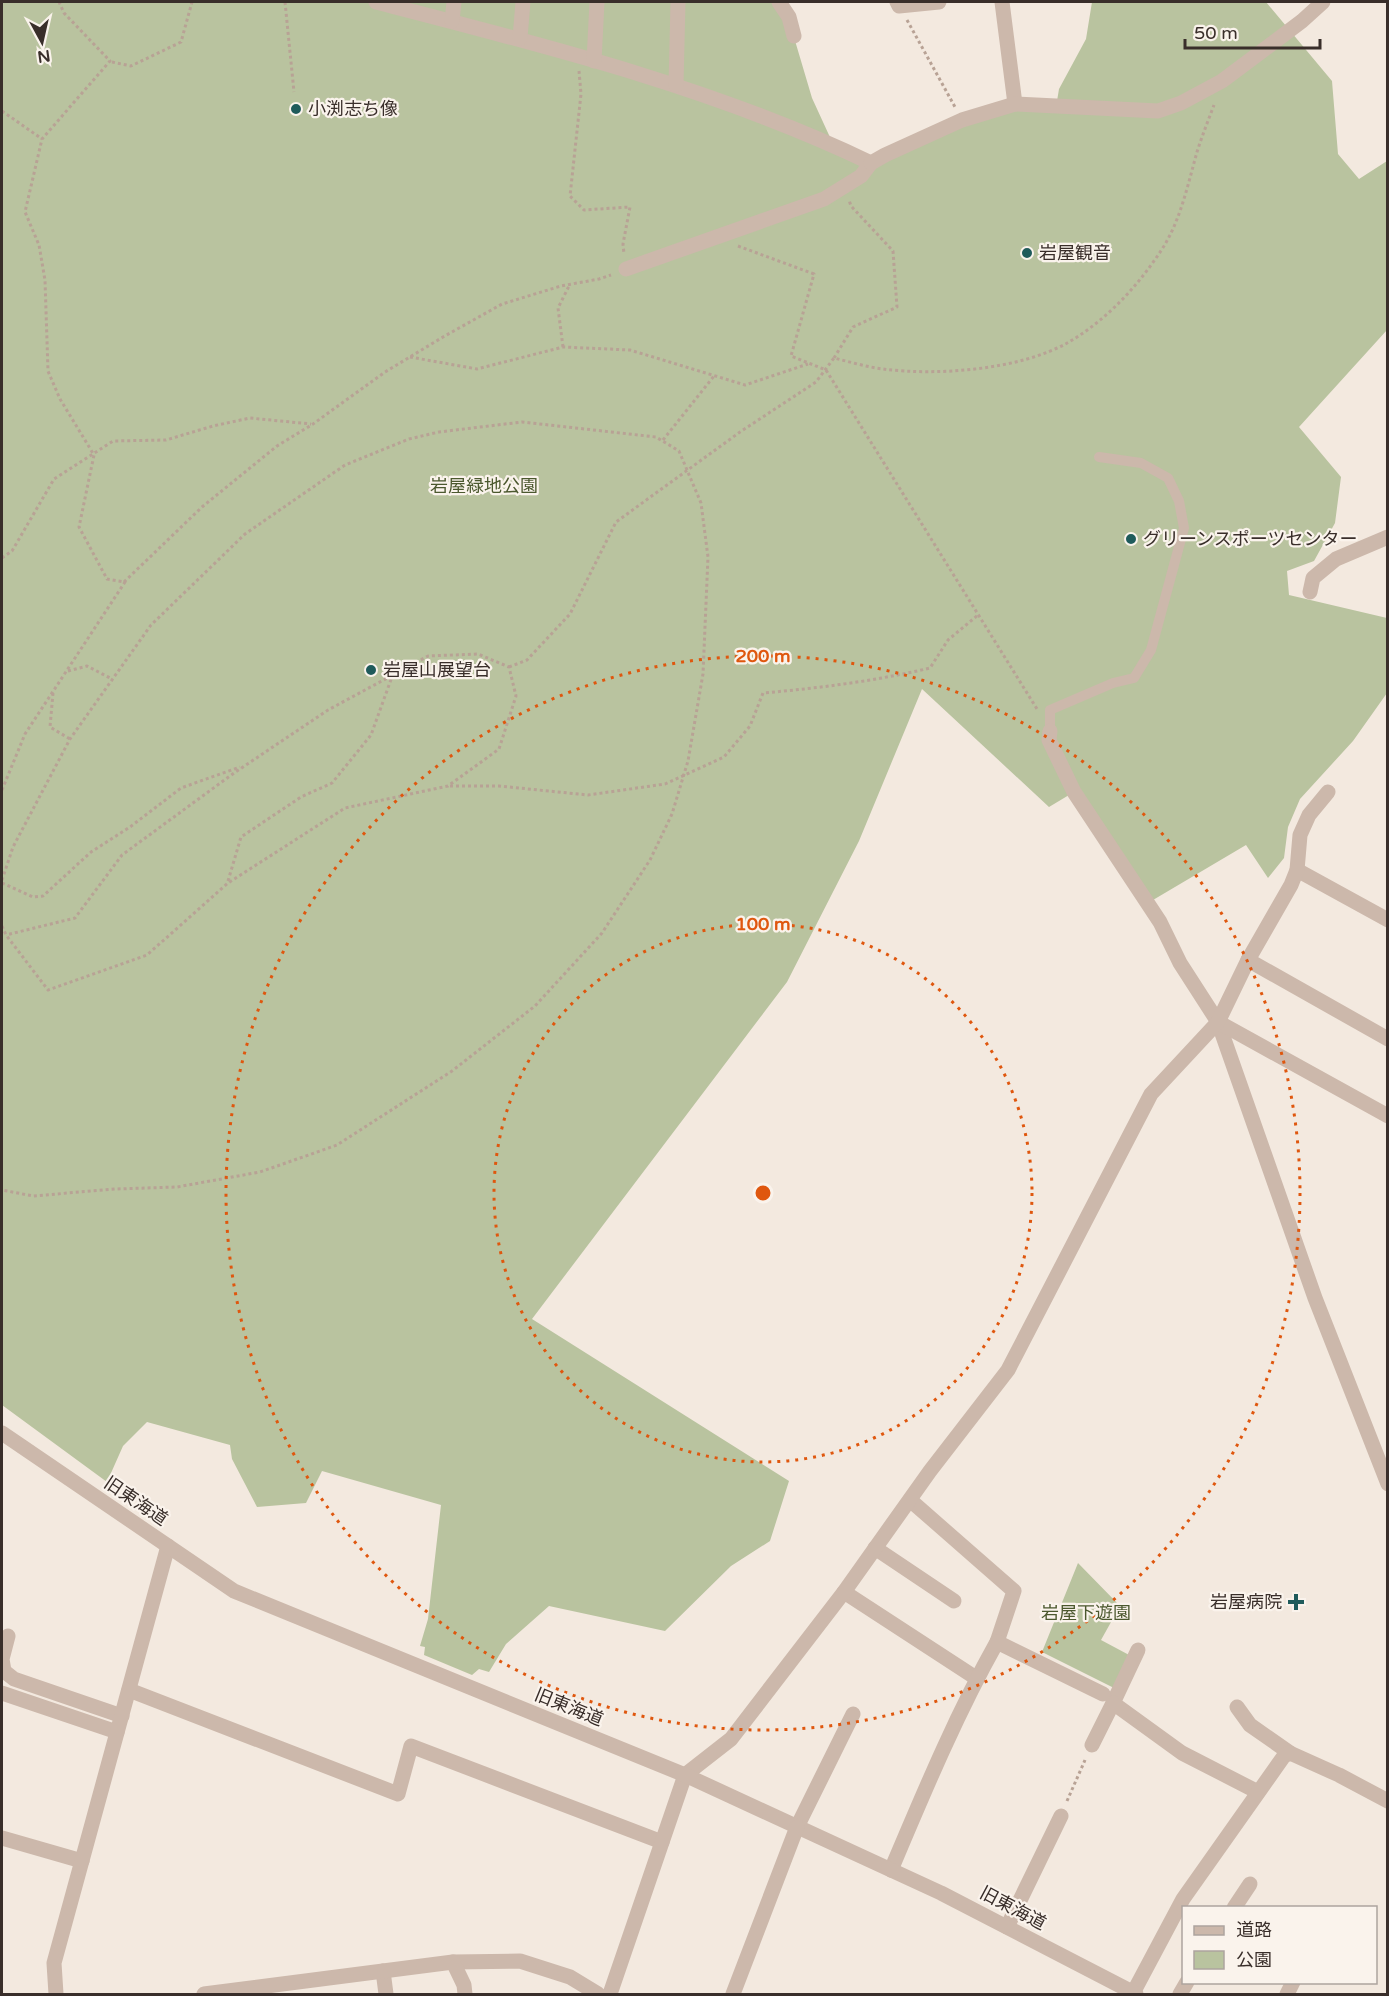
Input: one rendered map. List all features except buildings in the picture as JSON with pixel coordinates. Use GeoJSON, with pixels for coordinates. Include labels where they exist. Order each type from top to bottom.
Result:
{"type":"FeatureCollection","features":[{"type":"Feature","properties":{"kind":"street"},"geometry":{"type":"LineString","coordinates":[[376,2],[403,5],[676,85],[834,145],[871,163]]}},
{"type":"Feature","properties":{"kind":"street"},"geometry":{"type":"LineString","coordinates":[[452,21],[454,2]]}},
{"type":"Feature","properties":{"kind":"street"},"geometry":{"type":"LineString","coordinates":[[520,38],[523,2]]}},
{"type":"Feature","properties":{"kind":"street"},"geometry":{"type":"LineString","coordinates":[[594,61],[597,2]]}},
{"type":"Feature","properties":{"kind":"street"},"geometry":{"type":"LineString","coordinates":[[676,85],[678,2]]}},
{"type":"Feature","properties":{"kind":"street"},"geometry":{"type":"LineString","coordinates":[[779,2],[789,17],[794,36]]}},
{"type":"Feature","properties":{"kind":"street"},"geometry":{"type":"LineString","coordinates":[[898,4],[939,2]]}},
{"type":"Feature","properties":{"kind":"street"},"geometry":{"type":"LineString","coordinates":[[1002,2],[1015,104]]}},
{"type":"Feature","properties":{"kind":"street"},"geometry":{"type":"LineString","coordinates":[[626,268],[803,208],[844,188],[861,176],[871,163],[885,155],[962,120],[1015,104],[1158,111],[1181,104],[1222,81],[1302,21],[1323,2]]}},
{"type":"Feature","properties":{"kind":"street"},"geometry":{"type":"LineString","coordinates":[[1310,592],[1313,578],[1336,559],[1388,537]]}},
{"type":"Feature","properties":{"kind":"street"},"geometry":{"type":"LineString","coordinates":[[1050,730],[1049,740],[1074,792],[1160,922],[1180,963],[1218,1022],[1315,1298],[1385,1471]]}},
{"type":"Feature","properties":{"kind":"street"},"geometry":{"type":"LineString","coordinates":[[610,1995],[685,1775],[731,1739],[844,1592],[1008,1370],[1151,1094],[1218,1022],[1248,960],[1291,885],[1297,870],[1300,835],[1309,815],[1328,792]]}},
{"type":"Feature","properties":{"kind":"street"},"geometry":{"type":"LineString","coordinates":[[1297,870],[1388,920]]}},
{"type":"Feature","properties":{"kind":"street"},"geometry":{"type":"LineString","coordinates":[[1248,960],[1388,1039]]}},
{"type":"Feature","properties":{"kind":"street"},"geometry":{"type":"LineString","coordinates":[[1218,1022],[1388,1116]]}},
{"type":"Feature","properties":{"kind":"street","name":"旧東海道"},"geometry":{"type":"LineString","coordinates":[[2,1433],[234,1591],[685,1775],[941,1893],[1134,1994]]}},
{"type":"Feature","properties":{"kind":"street"},"geometry":{"type":"LineString","coordinates":[[891,1870],[930,1776],[976,1678],[997,1642],[1014,1591],[910,1500]]}},
{"type":"Feature","properties":{"kind":"street"},"geometry":{"type":"LineString","coordinates":[[56,1995],[54,1963],[168,1546]]}},
{"type":"Feature","properties":{"kind":"street"},"geometry":{"type":"LineString","coordinates":[[875,1548],[954,1601]]}},
{"type":"Feature","properties":{"kind":"street"},"geometry":{"type":"LineString","coordinates":[[844,1592],[976,1678]]}},
{"type":"Feature","properties":{"kind":"street"},"geometry":{"type":"LineString","coordinates":[[8,1636],[2,1659],[4,1671],[14,1679],[122,1716]]}},
{"type":"Feature","properties":{"kind":"street"},"geometry":{"type":"LineString","coordinates":[[997,1642],[1108,1699],[1182,1753],[1258,1792]]}},
{"type":"Feature","properties":{"kind":"street"},"geometry":{"type":"LineString","coordinates":[[1092,1745],[1108,1699],[1138,1650]]}},
{"type":"Feature","properties":{"kind":"street"},"geometry":{"type":"LineString","coordinates":[[129,1690],[398,1794],[411,1746],[662,1842]]}},
{"type":"Feature","properties":{"kind":"street"},"geometry":{"type":"LineString","coordinates":[[2,1693],[117,1732]]}},
{"type":"Feature","properties":{"kind":"street"},"geometry":{"type":"LineString","coordinates":[[1237,1707],[1250,1725],[1290,1753],[1388,1801]]}},
{"type":"Feature","properties":{"kind":"street"},"geometry":{"type":"LineString","coordinates":[[733,1995],[796,1827],[853,1714]]}},
{"type":"Feature","properties":{"kind":"street"},"geometry":{"type":"LineString","coordinates":[[1134,1994],[1183,1899],[1284,1756],[1290,1753]]}},
{"type":"Feature","properties":{"kind":"street"},"geometry":{"type":"LineString","coordinates":[[1007,1927],[1060,1816]]}},
{"type":"Feature","properties":{"kind":"street"},"geometry":{"type":"LineString","coordinates":[[2,1838],[82,1861]]}},
{"type":"Feature","properties":{"kind":"street"},"geometry":{"type":"LineString","coordinates":[[1235,1906],[1250,1884]]}},
{"type":"Feature","properties":{"kind":"street"},"geometry":{"type":"LineString","coordinates":[[204,1995],[453,1962],[520,1961],[570,1977],[598,1995]]}},
{"type":"Feature","properties":{"kind":"street"},"geometry":{"type":"LineString","coordinates":[[453,1962],[464,1985],[465,1995]]}},
{"type":"Feature","properties":{"kind":"street"},"geometry":{"type":"LineString","coordinates":[[383,1971],[386,1995]]}},
{"type":"Feature","properties":{"kind":"lane"},"geometry":{"type":"LineString","coordinates":[[1050,730],[1050,710],[1113,683],[1134,678],[1150,650],[1184,528],[1179,501],[1168,478],[1141,463],[1099,457]]}},
{"type":"Feature","properties":{"kind":"path"},"geometry":{"type":"LineString","coordinates":[[58,2],[64,13],[110,61],[42,139],[25,212],[39,245],[45,280],[48,371],[60,399],[94,455],[79,526],[107,579],[125,582]]}},
{"type":"Feature","properties":{"kind":"path"},"geometry":{"type":"LineString","coordinates":[[112,62],[131,66],[182,42],[192,2]]}},
{"type":"Feature","properties":{"kind":"path"},"geometry":{"type":"LineString","coordinates":[[285,2],[294,92]]}},
{"type":"Feature","properties":{"kind":"path"},"geometry":{"type":"LineString","coordinates":[[898,4],[962,120]]}},
{"type":"Feature","properties":{"kind":"path"},"geometry":{"type":"LineString","coordinates":[[2,790],[26,734],[125,582],[202,507],[278,446],[313,424],[385,372],[502,304],[570,284],[599,279],[626,268],[623,244],[630,207],[584,210],[570,196],[581,94],[577,55]]}},
{"type":"Feature","properties":{"kind":"path"},"geometry":{"type":"LineString","coordinates":[[834,358],[883,369],[934,371],[981,369],[1046,353],[1070,342],[1103,318],[1129,293],[1164,245],[1186,195],[1197,152],[1222,81]]}},
{"type":"Feature","properties":{"kind":"path"},"geometry":{"type":"LineString","coordinates":[[2,111],[42,139]]}},
{"type":"Feature","properties":{"kind":"path"},"geometry":{"type":"LineString","coordinates":[[6,935],[75,918],[122,855],[248,764],[328,710],[393,674],[428,656],[478,654],[509,667],[527,660],[570,614],[616,522],[740,432],[816,382],[853,327],[897,307],[893,251],[851,206],[844,188]]}},
{"type":"Feature","properties":{"kind":"path"},"geometry":{"type":"LineString","coordinates":[[754,223],[734,245],[814,274],[791,356],[826,370],[1050,730]]}},
{"type":"Feature","properties":{"kind":"path"},"geometry":{"type":"LineString","coordinates":[[563,347],[558,308],[570,284]]}},
{"type":"Feature","properties":{"kind":"path"},"geometry":{"type":"LineString","coordinates":[[410,357],[477,369],[563,347],[630,350],[745,385],[810,364]]}},
{"type":"Feature","properties":{"kind":"path"},"geometry":{"type":"LineString","coordinates":[[663,441],[714,376]]}},
{"type":"Feature","properties":{"kind":"path"},"geometry":{"type":"LineString","coordinates":[[2,558],[12,551],[54,479],[113,441],[166,440],[250,418],[313,424]]}},
{"type":"Feature","properties":{"kind":"path"},"geometry":{"type":"LineString","coordinates":[[2,1190],[33,1196],[115,1189],[177,1187],[260,1172],[337,1145],[452,1071],[535,1006],[602,933],[644,869],[672,814],[688,761],[703,674],[708,556],[701,503],[679,451],[656,437],[522,422],[439,432],[409,439],[345,465],[245,534],[151,625],[70,739],[13,847],[2,882],[33,897],[43,896],[91,852],[130,827],[181,788],[248,764]]}},
{"type":"Feature","properties":{"kind":"path"},"geometry":{"type":"LineString","coordinates":[[104,581],[125,582]]}},
{"type":"Feature","properties":{"kind":"path"},"geometry":{"type":"LineString","coordinates":[[2,926],[6,935],[48,990],[147,955],[228,883],[345,808],[448,786],[499,786],[588,795],[665,783],[724,757],[750,726],[763,693],[885,679],[930,668],[948,640],[978,615]]}},
{"type":"Feature","properties":{"kind":"path"},"geometry":{"type":"LineString","coordinates":[[66,672],[87,666],[112,680]]}},
{"type":"Feature","properties":{"kind":"path"},"geometry":{"type":"LineString","coordinates":[[448,786],[499,749],[516,696],[509,667]]}},
{"type":"Feature","properties":{"kind":"path"},"geometry":{"type":"LineString","coordinates":[[228,883],[241,837],[302,797],[332,783],[371,735],[393,674]]}},
{"type":"Feature","properties":{"kind":"path"},"geometry":{"type":"LineString","coordinates":[[53,691],[50,727],[70,739]]}},
{"type":"Feature","properties":{"kind":"path"},"geometry":{"type":"LineString","coordinates":[[1060,1816],[1092,1745]]}},
{"type":"Feature","properties":{"kind":"green space","name":"岩屋緑地公園"},"geometry":{"type":"Polygon","coordinates":[[[2,2],[778,2],[788,17],[812,98],[834,146],[871,163],[981,117],[1057,101],[1059,89],[1086,39],[1092,2],[1266,2],[1332,81],[1338,154],[1359,179],[1387,161],[1387,330],[1299,427],[1341,477],[1335,523],[1314,561],[1287,571],[1289,595],[1387,618],[1387,693],[1353,741],[1300,799],[1288,827],[1284,858],[1268,878],[1246,845],[1153,900],[1074,792],[1049,807],[922,689],[859,841],[787,982],[532,1319],[789,1481],[770,1541],[731,1566],[665,1631],[549,1606],[506,1644],[489,1672],[479,1669],[472,1675],[424,1655],[425,1647],[420,1646],[428,1619],[441,1505],[322,1471],[306,1503],[257,1507],[232,1459],[230,1445],[147,1422],[123,1446],[107,1482],[2,1405],[2,2]]]}},
{"type":"Feature","properties":{"kind":"green space","name":"岩屋下遊園"},"geometry":{"type":"Polygon","coordinates":[[[1078,1563],[1120,1606],[1101,1640],[1131,1656],[1116,1689],[1042,1652],[1078,1563]]]}},
{"type":"Feature","properties":{"kind":"place","name":"小渕志ち像"},"geometry":{"type":"Point","coordinates":[296,109]}},
{"type":"Feature","properties":{"kind":"place","name":"岩屋観音"},"geometry":{"type":"Point","coordinates":[1027,253]}},
{"type":"Feature","properties":{"kind":"place","name":"グリーンスポーツセンター"},"geometry":{"type":"Point","coordinates":[1131,539]}},
{"type":"Feature","properties":{"kind":"place","name":"岩屋山展望台"},"geometry":{"type":"Point","coordinates":[371,670]}},
{"type":"Feature","properties":{"kind":"place","name":"岩屋病院"},"geometry":{"type":"Point","coordinates":[1296,1602]}}]}
